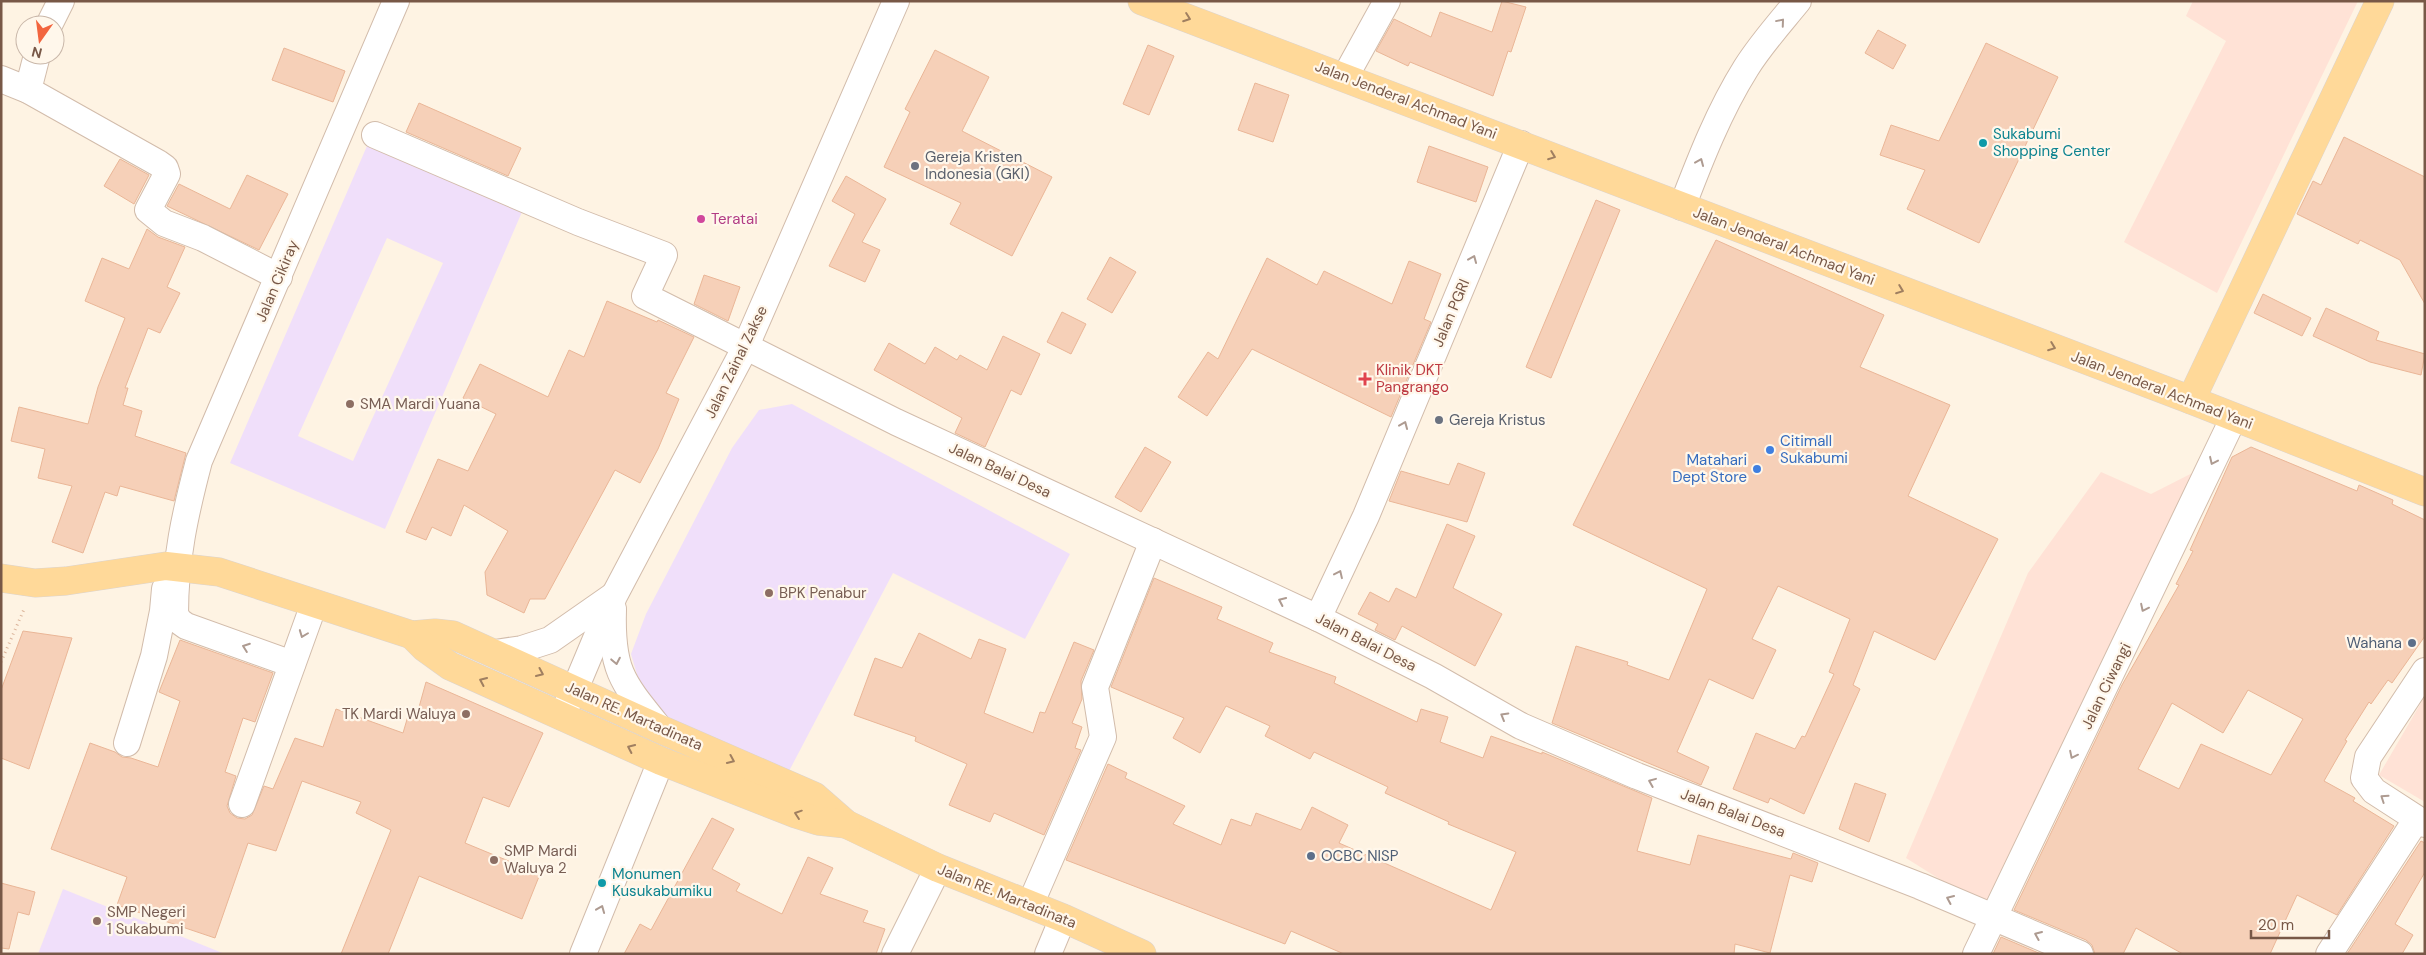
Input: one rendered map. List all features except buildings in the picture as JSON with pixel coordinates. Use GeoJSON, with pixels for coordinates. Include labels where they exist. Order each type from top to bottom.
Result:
{"type":"FeatureCollection","features":[{"type":"Feature","properties":{"kind":"main road","name":"Jalan Jenderal Achmad Yani"},"geometry":{"type":"LineString","coordinates":[[1142,1],[2190,400],[2425,492]]}},
{"type":"Feature","properties":{"kind":"main road"},"geometry":{"type":"LineString","coordinates":[[2190,400],[2380,1]]}},
{"type":"Feature","properties":{"kind":"main road","name":"Jalan RE. Martadinata"},"geometry":{"type":"LineString","coordinates":[[1,578],[35,583],[75,580],[171,566],[219,572],[412,635],[435,633],[453,635],[660,729],[814,796],[846,824],[938,868],[1063,918],[1142,954]]}},
{"type":"Feature","properties":{"kind":"main road","name":"Jalan RE. Martadinata"},"geometry":{"type":"LineString","coordinates":[[412,635],[425,648],[450,666],[660,761],[796,814],[818,820],[846,824]]}},
{"type":"Feature","properties":{"kind":"street"},"geometry":{"type":"LineString","coordinates":[[54,15],[61,1]]}},
{"type":"Feature","properties":{"kind":"street","name":"Jalan Cikiray"},"geometry":{"type":"LineString","coordinates":[[171,566],[199,461],[396,1]]}},
{"type":"Feature","properties":{"kind":"street","name":"Jalan Zainal Zakse"},"geometry":{"type":"LineString","coordinates":[[562,716],[614,596],[746,348],[896,1]]}},
{"type":"Feature","properties":{"kind":"street"},"geometry":{"type":"LineString","coordinates":[[1345,77],[1387,1]]}},
{"type":"Feature","properties":{"kind":"street"},"geometry":{"type":"LineString","coordinates":[[1682,207],[1699,162],[1733,91],[1752,59],[1798,1]]}},
{"type":"Feature","properties":{"kind":"street"},"geometry":{"type":"LineString","coordinates":[[28,90],[34,65]]}},
{"type":"Feature","properties":{"kind":"street"},"geometry":{"type":"LineString","coordinates":[[1,79],[28,90],[165,168],[167,174],[148,210],[164,223],[202,238],[279,277]]}},
{"type":"Feature","properties":{"kind":"street","name":"Jalan Balai Desa"},"geometry":{"type":"LineString","coordinates":[[375,135],[578,222],[664,255],[645,296],[896,422],[1318,618],[1433,676],[1521,726],[1637,776],[1920,886],[2080,954]]}},
{"type":"Feature","properties":{"kind":"street","name":"Jalan PGRI"},"geometry":{"type":"LineString","coordinates":[[1318,618],[1366,516],[1521,144]]}},
{"type":"Feature","properties":{"kind":"street","name":"Jalan Ciwangi"},"geometry":{"type":"LineString","coordinates":[[1976,954],[1995,919],[2234,417]]}},
{"type":"Feature","properties":{"kind":"street"},"geometry":{"type":"LineString","coordinates":[[1030,905],[1102,737],[1095,687],[1153,541]]}},
{"type":"Feature","properties":{"kind":"street"},"geometry":{"type":"LineString","coordinates":[[171,566],[175,614],[179,621],[186,626],[292,664]]}},
{"type":"Feature","properties":{"kind":"street"},"geometry":{"type":"LineString","coordinates":[[127,743],[158,639],[171,566]]}},
{"type":"Feature","properties":{"kind":"street"},"geometry":{"type":"LineString","coordinates":[[495,653],[522,649],[550,640],[614,596]]}},
{"type":"Feature","properties":{"kind":"street"},"geometry":{"type":"LineString","coordinates":[[614,596],[612,640],[619,673],[633,696],[660,729]]}},
{"type":"Feature","properties":{"kind":"street"},"geometry":{"type":"LineString","coordinates":[[242,804],[314,604]]}},
{"type":"Feature","properties":{"kind":"street"},"geometry":{"type":"LineString","coordinates":[[2329,954],[2420,822],[2374,791],[2364,778],[2368,757],[2425,671]]}},
{"type":"Feature","properties":{"kind":"street"},"geometry":{"type":"LineString","coordinates":[[583,954],[660,761]]}},
{"type":"Feature","properties":{"kind":"street"},"geometry":{"type":"LineString","coordinates":[[895,954],[938,868]]}},
{"type":"Feature","properties":{"kind":"street"},"geometry":{"type":"LineString","coordinates":[[1048,954],[1063,918]]}},
{"type":"Feature","properties":{"kind":"path"},"geometry":{"type":"LineString","coordinates":[[1,662],[35,583]]}},
{"type":"Feature","properties":{"kind":"shaded area"},"geometry":{"type":"Polygon","coordinates":[[[2193,1],[2358,1],[2217,293],[2124,242],[2226,41],[2186,16],[2193,1]]]}},
{"type":"Feature","properties":{"kind":"shaded area"},"geometry":{"type":"Polygon","coordinates":[[[370,139],[525,205],[385,529],[230,463],[370,139]],[[387,238],[298,436],[353,461],[443,263],[387,238]]]}},
{"type":"Feature","properties":{"kind":"shaded area","name":"BPK Penabur"},"geometry":{"type":"Polygon","coordinates":[[[792,404],[1070,554],[1025,639],[893,573],[788,773],[662,714],[638,678],[631,654],[646,614],[732,448],[759,410],[792,404]]]}},
{"type":"Feature","properties":{"kind":"shaded area"},"geometry":{"type":"Polygon","coordinates":[[[2216,461],[1992,912],[1906,858],[2028,573],[2101,472],[2151,494],[2216,461]]]}},
{"type":"Feature","properties":{"kind":"shaded area"},"geometry":{"type":"Polygon","coordinates":[[[2425,696],[2425,802],[2379,775],[2425,696]]]}},
{"type":"Feature","properties":{"kind":"shaded area","name":"SMP Negeri 1 Sukabumi"},"geometry":{"type":"Polygon","coordinates":[[[63,889],[225,954],[38,954],[63,889]]]}},
{"type":"Feature","properties":{"kind":"place","name":"Sukabumi Shopping Center"},"geometry":{"type":"Point","coordinates":[1983,143]}},
{"type":"Feature","properties":{"kind":"place","name":"Gereja Kristen Indonesia (GKI)"},"geometry":{"type":"Point","coordinates":[915,166]}},
{"type":"Feature","properties":{"kind":"place","name":"Teratai"},"geometry":{"type":"Point","coordinates":[701,219]}},
{"type":"Feature","properties":{"kind":"place","name":"Klinik DKT Pangrango"},"geometry":{"type":"Point","coordinates":[1365,379]}},
{"type":"Feature","properties":{"kind":"place","name":"SMA Mardi Yuana"},"geometry":{"type":"Point","coordinates":[350,404]}},
{"type":"Feature","properties":{"kind":"place","name":"Gereja Kristus"},"geometry":{"type":"Point","coordinates":[1439,420]}},
{"type":"Feature","properties":{"kind":"place","name":"Citimall Sukabumi"},"geometry":{"type":"Point","coordinates":[1770,450]}},
{"type":"Feature","properties":{"kind":"place","name":"Matahari Dept Store"},"geometry":{"type":"Point","coordinates":[1757,469]}},
{"type":"Feature","properties":{"kind":"place","name":"BPK Penabur"},"geometry":{"type":"Point","coordinates":[769,593]}},
{"type":"Feature","properties":{"kind":"place","name":"Wahana"},"geometry":{"type":"Point","coordinates":[2412,643]}},
{"type":"Feature","properties":{"kind":"place","name":"TK Mardi Waluya"},"geometry":{"type":"Point","coordinates":[466,714]}},
{"type":"Feature","properties":{"kind":"place","name":"OCBC NISP"},"geometry":{"type":"Point","coordinates":[1311,856]}},
{"type":"Feature","properties":{"kind":"place","name":"SMP Mardi Waluya 2"},"geometry":{"type":"Point","coordinates":[494,860]}},
{"type":"Feature","properties":{"kind":"place","name":"Monumen Kusukabumiku"},"geometry":{"type":"Point","coordinates":[602,883]}},
{"type":"Feature","properties":{"kind":"place","name":"SMP Negeri 1 Sukabumi"},"geometry":{"type":"Point","coordinates":[97,921]}}]}
